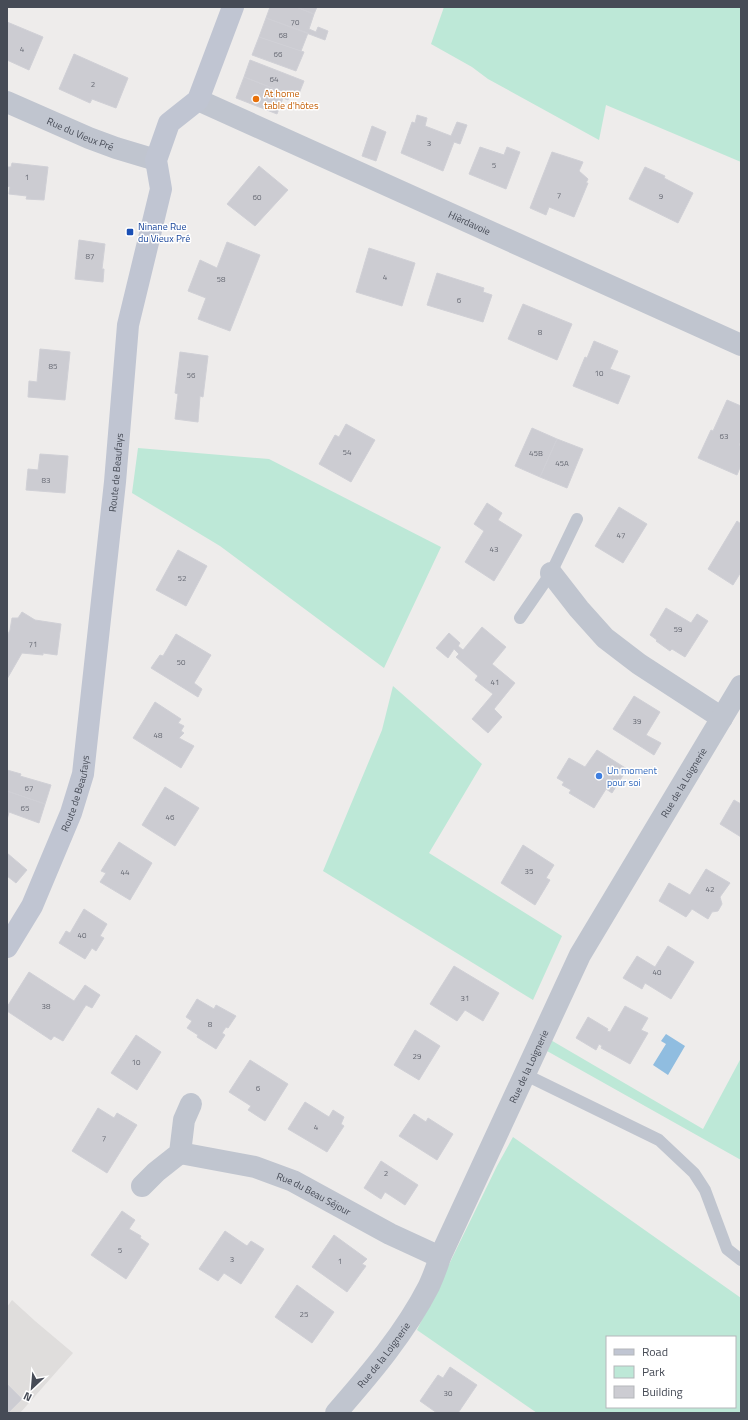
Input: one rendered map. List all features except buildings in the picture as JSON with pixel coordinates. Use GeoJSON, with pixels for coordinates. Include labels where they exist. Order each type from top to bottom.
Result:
{"type":"FeatureCollection","features":[{"type":"Feature","properties":{"kind":"street"},"geometry":{"type":"LineString","coordinates":[[198,100],[233,7]]}},
{"type":"Feature","properties":{"kind":"street","name":"Route de Beaufays"},"geometry":{"type":"LineString","coordinates":[[7,947],[32,906],[71,813],[83,774],[115,482],[128,325],[161,189],[156,160],[168,124],[198,100]]}},
{"type":"Feature","properties":{"kind":"street","name":"Hièrdavoie"},"geometry":{"type":"LineString","coordinates":[[198,100],[741,345]]}},
{"type":"Feature","properties":{"kind":"street","name":"Rue du Vieux Pré"},"geometry":{"type":"LineString","coordinates":[[7,102],[89,138],[156,160]]}},
{"type":"Feature","properties":{"kind":"street"},"geometry":{"type":"LineString","coordinates":[[551,573],[579,609],[605,638],[639,664],[722,718]]}},
{"type":"Feature","properties":{"kind":"street","name":"Rue de la Loignerie"},"geometry":{"type":"LineString","coordinates":[[336,1413],[370,1374],[405,1325],[429,1286],[440,1257],[580,955],[741,686]]}},
{"type":"Feature","properties":{"kind":"street"},"geometry":{"type":"LineString","coordinates":[[142,1186],[156,1172],[180,1153],[184,1120],[191,1104]]}},
{"type":"Feature","properties":{"kind":"street","name":"Rue du Beau Séjour"},"geometry":{"type":"LineString","coordinates":[[180,1153],[255,1167],[293,1181],[390,1234],[440,1257]]}},
{"type":"Feature","properties":{"kind":"lane"},"geometry":{"type":"LineString","coordinates":[[520,618],[551,573],[577,519]]}},
{"type":"Feature","properties":{"kind":"lane"},"geometry":{"type":"LineString","coordinates":[[524,1074],[659,1140],[694,1173],[705,1190],[727,1249],[741,1260]]}},
{"type":"Feature","properties":{"kind":"shaded area"},"geometry":{"type":"Polygon","coordinates":[[[12,1300],[73,1353],[20,1413],[7,1413],[7,1307],[12,1300]]]}},
{"type":"Feature","properties":{"kind":"green space"},"geometry":{"type":"Polygon","coordinates":[[[444,7],[741,7],[741,162],[606,105],[599,140],[488,79],[472,67],[431,44],[444,7]]]}},
{"type":"Feature","properties":{"kind":"green space"},"geometry":{"type":"Polygon","coordinates":[[[138,448],[269,459],[441,547],[384,668],[220,546],[132,493],[138,448]]]}},
{"type":"Feature","properties":{"kind":"green space"},"geometry":{"type":"Polygon","coordinates":[[[393,686],[482,764],[429,853],[562,936],[533,1000],[323,871],[382,730],[393,686]]]}},
{"type":"Feature","properties":{"kind":"green space"},"geometry":{"type":"Polygon","coordinates":[[[549,1039],[703,1129],[741,1058],[741,1160],[547,1051],[549,1039]]]}},
{"type":"Feature","properties":{"kind":"green space"},"geometry":{"type":"Polygon","coordinates":[[[513,1137],[741,1298],[741,1413],[537,1413],[417,1330],[497,1166],[513,1137]]]}},
{"type":"Feature","properties":{"kind":"water"},"geometry":{"type":"Polygon","coordinates":[[[666,1034],[685,1046],[668,1075],[653,1065],[666,1044],[661,1041],[666,1034]]]}},
{"type":"Feature","properties":{"kind":"place","name":"At home table d'hôtes"},"geometry":{"type":"Point","coordinates":[256,99]}},
{"type":"Feature","properties":{"kind":"place","name":"Ninane Rue du Vieux Pré"},"geometry":{"type":"Point","coordinates":[130,232]}},
{"type":"Feature","properties":{"kind":"place","name":"Un moment pour soi"},"geometry":{"type":"Point","coordinates":[599,776]}}]}
